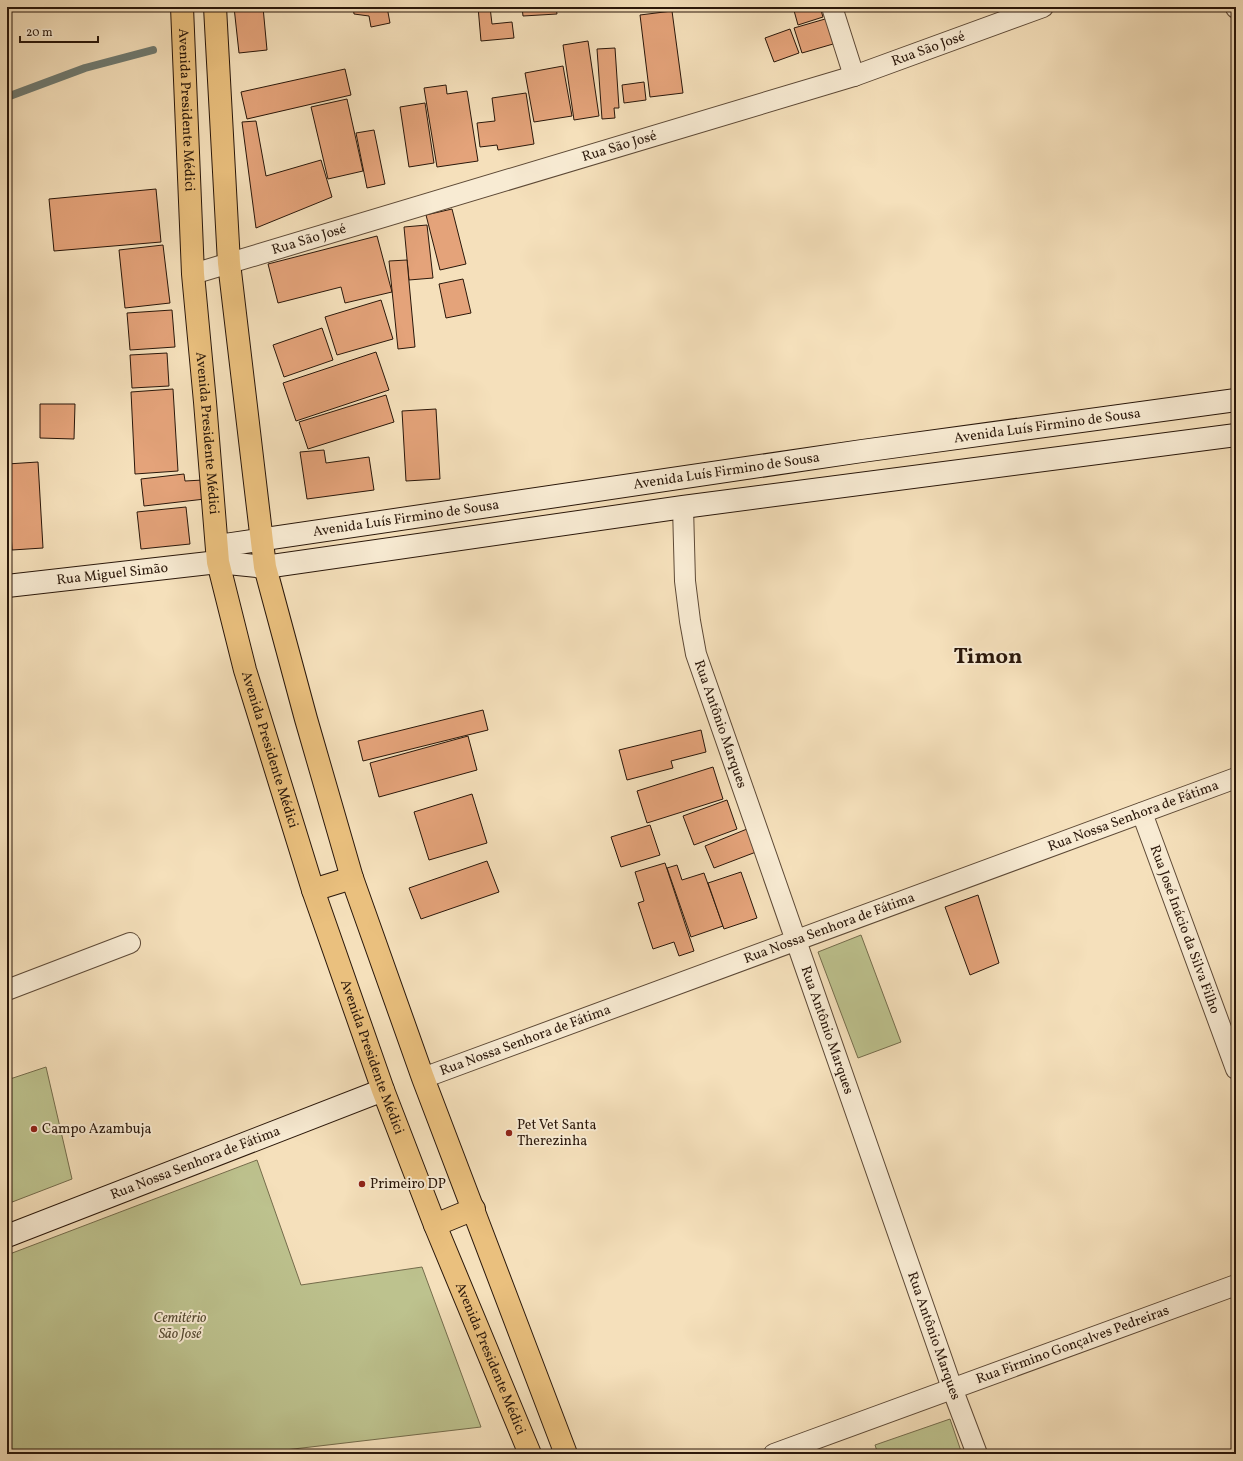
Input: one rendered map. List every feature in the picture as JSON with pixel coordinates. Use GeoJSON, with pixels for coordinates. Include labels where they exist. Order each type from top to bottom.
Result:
{"type":"FeatureCollection","features":[{"type":"Feature","properties":{"kind":"main road","name":"Avenida Presidente Médici"},"geometry":{"type":"LineString","coordinates":[[182,7],[193,274],[218,554],[246,670],[313,890],[383,1090],[435,1225],[530,1454]]}},
{"type":"Feature","properties":{"kind":"main road"},"geometry":{"type":"LineString","coordinates":[[215,7],[228,263],[265,567],[306,719],[352,878],[423,1078],[566,1454]]}},
{"type":"Feature","properties":{"kind":"main road","name":"Avenida Luís Firmino de Sousa"},"geometry":{"type":"LineString","coordinates":[[218,554],[261,539],[862,451],[1236,400]]}},
{"type":"Feature","properties":{"kind":"main road"},"geometry":{"type":"LineString","coordinates":[[1129,414],[1135,448]]}},
{"type":"Feature","properties":{"kind":"main road","name":"Avenida Luís Firmino de Sousa"},"geometry":{"type":"LineString","coordinates":[[218,554],[265,567],[683,507],[1236,435]]}},
{"type":"Feature","properties":{"kind":"main road"},"geometry":{"type":"LineString","coordinates":[[862,451],[867,483]]}},
{"type":"Feature","properties":{"kind":"main road","name":"Rua Miguel Simão"},"geometry":{"type":"LineString","coordinates":[[7,586],[218,554]]}},
{"type":"Feature","properties":{"kind":"main road"},"geometry":{"type":"LineString","coordinates":[[313,890],[352,878]]}},
{"type":"Feature","properties":{"kind":"main road","name":"Rua Nossa Senhora de Fátima"},"geometry":{"type":"LineString","coordinates":[[7,1236],[383,1090]]}},
{"type":"Feature","properties":{"kind":"main road"},"geometry":{"type":"LineString","coordinates":[[435,1225],[474,1210]]}},
{"type":"Feature","properties":{"kind":"street"},"geometry":{"type":"LineString","coordinates":[[832,7],[854,76]]}},
{"type":"Feature","properties":{"kind":"street","name":"Rua São José"},"geometry":{"type":"LineString","coordinates":[[193,274],[854,76],[1043,7]]}},
{"type":"Feature","properties":{"kind":"street","name":"Rua Antônio Marques"},"geometry":{"type":"LineString","coordinates":[[683,507],[685,581],[696,654],[952,1388],[977,1454]]}},
{"type":"Feature","properties":{"kind":"street","name":"Rua Nossa Senhora de Fátima"},"geometry":{"type":"LineString","coordinates":[[423,1078],[796,942],[1236,778]]}},
{"type":"Feature","properties":{"kind":"street","name":"Rua José Inácio da Silva Filho"},"geometry":{"type":"LineString","coordinates":[[1142,813],[1236,1069]]}},
{"type":"Feature","properties":{"kind":"street"},"geometry":{"type":"LineString","coordinates":[[7,990],[130,943]]}},
{"type":"Feature","properties":{"kind":"street","name":"Rua Firmino Gonçalves Pedreiras"},"geometry":{"type":"LineString","coordinates":[[774,1454],[1236,1285]]}},
{"type":"Feature","properties":{"kind":"green space"},"geometry":{"type":"Polygon","coordinates":[[[861,935],[901,1042],[858,1058],[818,952],[861,935]]]}},
{"type":"Feature","properties":{"kind":"green space","name":"Campo Azambuja"},"geometry":{"type":"Polygon","coordinates":[[[46,1067],[72,1179],[7,1204],[7,1080],[46,1067]]]}},
{"type":"Feature","properties":{"kind":"green space","name":"Cemitério São José"},"geometry":{"type":"Polygon","coordinates":[[[257,1160],[301,1285],[422,1267],[481,1427],[251,1454],[7,1454],[7,1255],[257,1160]]]}},
{"type":"Feature","properties":{"kind":"green space"},"geometry":{"type":"Polygon","coordinates":[[[950,1419],[962,1454],[878,1454],[875,1445],[950,1419]]]}},
{"type":"Feature","properties":{"kind":"building"},"geometry":{"type":"Polygon","coordinates":[[[234,7],[263,7],[267,50],[239,53],[234,7]]]}},
{"type":"Feature","properties":{"kind":"building"},"geometry":{"type":"Polygon","coordinates":[[[353,7],[387,7],[390,23],[371,27],[369,16],[354,14],[353,7]]]}},
{"type":"Feature","properties":{"kind":"building"},"geometry":{"type":"Polygon","coordinates":[[[401,7],[424,7],[401,11],[401,7]]]}},
{"type":"Feature","properties":{"kind":"building"},"geometry":{"type":"Polygon","coordinates":[[[478,7],[490,7],[492,24],[512,22],[514,38],[481,41],[478,7]]]}},
{"type":"Feature","properties":{"kind":"building"},"geometry":{"type":"Polygon","coordinates":[[[522,7],[556,7],[557,14],[523,16],[522,7]]]}},
{"type":"Feature","properties":{"kind":"building"},"geometry":{"type":"Polygon","coordinates":[[[793,7],[820,7],[823,17],[798,25],[793,7]]]}},
{"type":"Feature","properties":{"kind":"building"},"geometry":{"type":"Polygon","coordinates":[[[672,11],[683,93],[650,97],[640,15],[672,11]]]}},
{"type":"Feature","properties":{"kind":"building"},"geometry":{"type":"Polygon","coordinates":[[[832,17],[840,42],[802,53],[794,28],[832,17]]]}},
{"type":"Feature","properties":{"kind":"building"},"geometry":{"type":"Polygon","coordinates":[[[790,29],[799,53],[774,62],[765,38],[790,29]]]}},
{"type":"Feature","properties":{"kind":"building"},"geometry":{"type":"Polygon","coordinates":[[[588,41],[599,116],[574,120],[563,45],[588,41]]]}},
{"type":"Feature","properties":{"kind":"building"},"geometry":{"type":"Polygon","coordinates":[[[615,48],[619,108],[614,108],[615,118],[602,119],[597,49],[615,48]]]}},
{"type":"Feature","properties":{"kind":"building"},"geometry":{"type":"Polygon","coordinates":[[[563,66],[572,116],[534,122],[525,73],[563,66]]]}},
{"type":"Feature","properties":{"kind":"building"},"geometry":{"type":"Polygon","coordinates":[[[345,69],[351,95],[247,119],[241,92],[345,69]]]}},
{"type":"Feature","properties":{"kind":"building"},"geometry":{"type":"Polygon","coordinates":[[[644,82],[646,100],[624,103],[622,85],[644,82]]]}},
{"type":"Feature","properties":{"kind":"building"},"geometry":{"type":"Polygon","coordinates":[[[446,85],[447,94],[467,91],[478,161],[437,167],[424,88],[446,85]]]}},
{"type":"Feature","properties":{"kind":"building"},"geometry":{"type":"Polygon","coordinates":[[[526,93],[534,144],[498,150],[497,145],[480,147],[477,123],[495,121],[492,98],[526,93]]]}},
{"type":"Feature","properties":{"kind":"building"},"geometry":{"type":"Polygon","coordinates":[[[347,99],[363,171],[328,179],[311,107],[347,99]]]}},
{"type":"Feature","properties":{"kind":"building"},"geometry":{"type":"Polygon","coordinates":[[[425,103],[434,163],[409,167],[400,107],[425,103]]]}},
{"type":"Feature","properties":{"kind":"building"},"geometry":{"type":"Polygon","coordinates":[[[256,121],[266,176],[321,160],[332,197],[256,228],[242,122],[256,121]]]}},
{"type":"Feature","properties":{"kind":"building"},"geometry":{"type":"Polygon","coordinates":[[[374,130],[385,184],[367,188],[356,133],[374,130]]]}},
{"type":"Feature","properties":{"kind":"building"},"geometry":{"type":"Polygon","coordinates":[[[156,189],[161,242],[54,251],[49,199],[156,189]]]}},
{"type":"Feature","properties":{"kind":"building"},"geometry":{"type":"Polygon","coordinates":[[[452,209],[466,264],[440,270],[426,215],[452,209]]]}},
{"type":"Feature","properties":{"kind":"building"},"geometry":{"type":"Polygon","coordinates":[[[427,225],[433,278],[409,280],[404,227],[427,225]]]}},
{"type":"Feature","properties":{"kind":"building"},"geometry":{"type":"Polygon","coordinates":[[[377,236],[392,292],[345,303],[341,287],[278,303],[268,264],[377,236]]]}},
{"type":"Feature","properties":{"kind":"building"},"geometry":{"type":"Polygon","coordinates":[[[163,245],[170,303],[125,308],[119,250],[163,245]]]}},
{"type":"Feature","properties":{"kind":"building"},"geometry":{"type":"Polygon","coordinates":[[[407,260],[415,347],[398,349],[389,261],[407,260]]]}},
{"type":"Feature","properties":{"kind":"building"},"geometry":{"type":"Polygon","coordinates":[[[463,279],[471,313],[446,318],[439,284],[463,279]]]}},
{"type":"Feature","properties":{"kind":"building"},"geometry":{"type":"Polygon","coordinates":[[[381,300],[393,339],[337,355],[325,317],[381,300]]]}},
{"type":"Feature","properties":{"kind":"building"},"geometry":{"type":"Polygon","coordinates":[[[172,310],[175,347],[130,350],[127,313],[172,310]]]}},
{"type":"Feature","properties":{"kind":"building"},"geometry":{"type":"Polygon","coordinates":[[[322,328],[333,360],[284,377],[273,345],[322,328]]]}},
{"type":"Feature","properties":{"kind":"building"},"geometry":{"type":"Polygon","coordinates":[[[376,352],[389,390],[296,421],[283,383],[376,352]]]}},
{"type":"Feature","properties":{"kind":"building"},"geometry":{"type":"Polygon","coordinates":[[[167,353],[169,386],[132,388],[130,355],[167,353]]]}},
{"type":"Feature","properties":{"kind":"building"},"geometry":{"type":"Polygon","coordinates":[[[173,389],[178,471],[135,474],[131,392],[173,389]]]}},
{"type":"Feature","properties":{"kind":"building"},"geometry":{"type":"Polygon","coordinates":[[[386,395],[394,422],[308,449],[299,422],[386,395]]]}},
{"type":"Feature","properties":{"kind":"building"},"geometry":{"type":"Polygon","coordinates":[[[40,404],[75,404],[74,439],[40,438],[40,404]]]}},
{"type":"Feature","properties":{"kind":"building"},"geometry":{"type":"Polygon","coordinates":[[[436,409],[440,479],[406,481],[402,411],[436,409]]]}},
{"type":"Feature","properties":{"kind":"building"},"geometry":{"type":"Polygon","coordinates":[[[324,450],[326,463],[369,457],[374,490],[307,499],[300,452],[324,450]]]}},
{"type":"Feature","properties":{"kind":"building"},"geometry":{"type":"Polygon","coordinates":[[[38,462],[43,548],[12,550],[7,464],[38,462]]]}},
{"type":"Feature","properties":{"kind":"building"},"geometry":{"type":"Polygon","coordinates":[[[184,474],[185,481],[203,480],[205,499],[144,506],[141,479],[184,474]]]}},
{"type":"Feature","properties":{"kind":"building"},"geometry":{"type":"Polygon","coordinates":[[[186,507],[190,544],[141,549],[137,512],[186,507]]]}},
{"type":"Feature","properties":{"kind":"building"},"geometry":{"type":"Polygon","coordinates":[[[483,710],[488,730],[363,761],[358,741],[483,710]]]}},
{"type":"Feature","properties":{"kind":"building"},"geometry":{"type":"Polygon","coordinates":[[[701,730],[706,752],[671,761],[673,768],[627,780],[619,750],[701,730]]]}},
{"type":"Feature","properties":{"kind":"building"},"geometry":{"type":"Polygon","coordinates":[[[468,736],[477,770],[379,797],[370,763],[468,736]]]}},
{"type":"Feature","properties":{"kind":"building"},"geometry":{"type":"Polygon","coordinates":[[[713,767],[723,799],[647,823],[637,791],[713,767]]]}},
{"type":"Feature","properties":{"kind":"building"},"geometry":{"type":"Polygon","coordinates":[[[472,794],[487,843],[429,860],[414,812],[472,794]]]}},
{"type":"Feature","properties":{"kind":"building"},"geometry":{"type":"Polygon","coordinates":[[[727,800],[737,829],[694,845],[683,816],[727,800]]]}},
{"type":"Feature","properties":{"kind":"building"},"geometry":{"type":"Polygon","coordinates":[[[650,825],[660,855],[621,867],[611,837],[650,825]]]}},
{"type":"Feature","properties":{"kind":"building"},"geometry":{"type":"Polygon","coordinates":[[[747,829],[756,852],[714,868],[705,846],[747,829]]]}},
{"type":"Feature","properties":{"kind":"building"},"geometry":{"type":"Polygon","coordinates":[[[487,861],[499,892],[421,919],[409,888],[487,861]]]}},
{"type":"Feature","properties":{"kind":"building"},"geometry":{"type":"Polygon","coordinates":[[[665,863],[694,951],[679,956],[674,942],[653,949],[638,903],[644,901],[635,872],[665,863]]]}},
{"type":"Feature","properties":{"kind":"building"},"geometry":{"type":"Polygon","coordinates":[[[677,865],[682,880],[704,873],[723,926],[691,937],[667,868],[677,865]]]}},
{"type":"Feature","properties":{"kind":"building"},"geometry":{"type":"Polygon","coordinates":[[[741,872],[757,918],[724,929],[708,883],[741,872]]]}},
{"type":"Feature","properties":{"kind":"building"},"geometry":{"type":"Polygon","coordinates":[[[978,895],[999,963],[970,975],[945,907],[978,895]]]}},
{"type":"Feature","properties":{"kind":"waterway"},"geometry":{"type":"LineString","coordinates":[[7,97],[85,68],[153,50]]}},
{"type":"Feature","properties":{"kind":"place","name":"Campo Azambuja"},"geometry":{"type":"Point","coordinates":[34,1129]}},
{"type":"Feature","properties":{"kind":"place","name":"Pet Vet Santa Therezinha"},"geometry":{"type":"Point","coordinates":[509,1133]}},
{"type":"Feature","properties":{"kind":"place","name":"Primeiro DP"},"geometry":{"type":"Point","coordinates":[362,1184]}},
{"type":"Feature","properties":{"kind":"district","name":"Timon"},"geometry":{"type":"Point","coordinates":[988,657]}}]}
